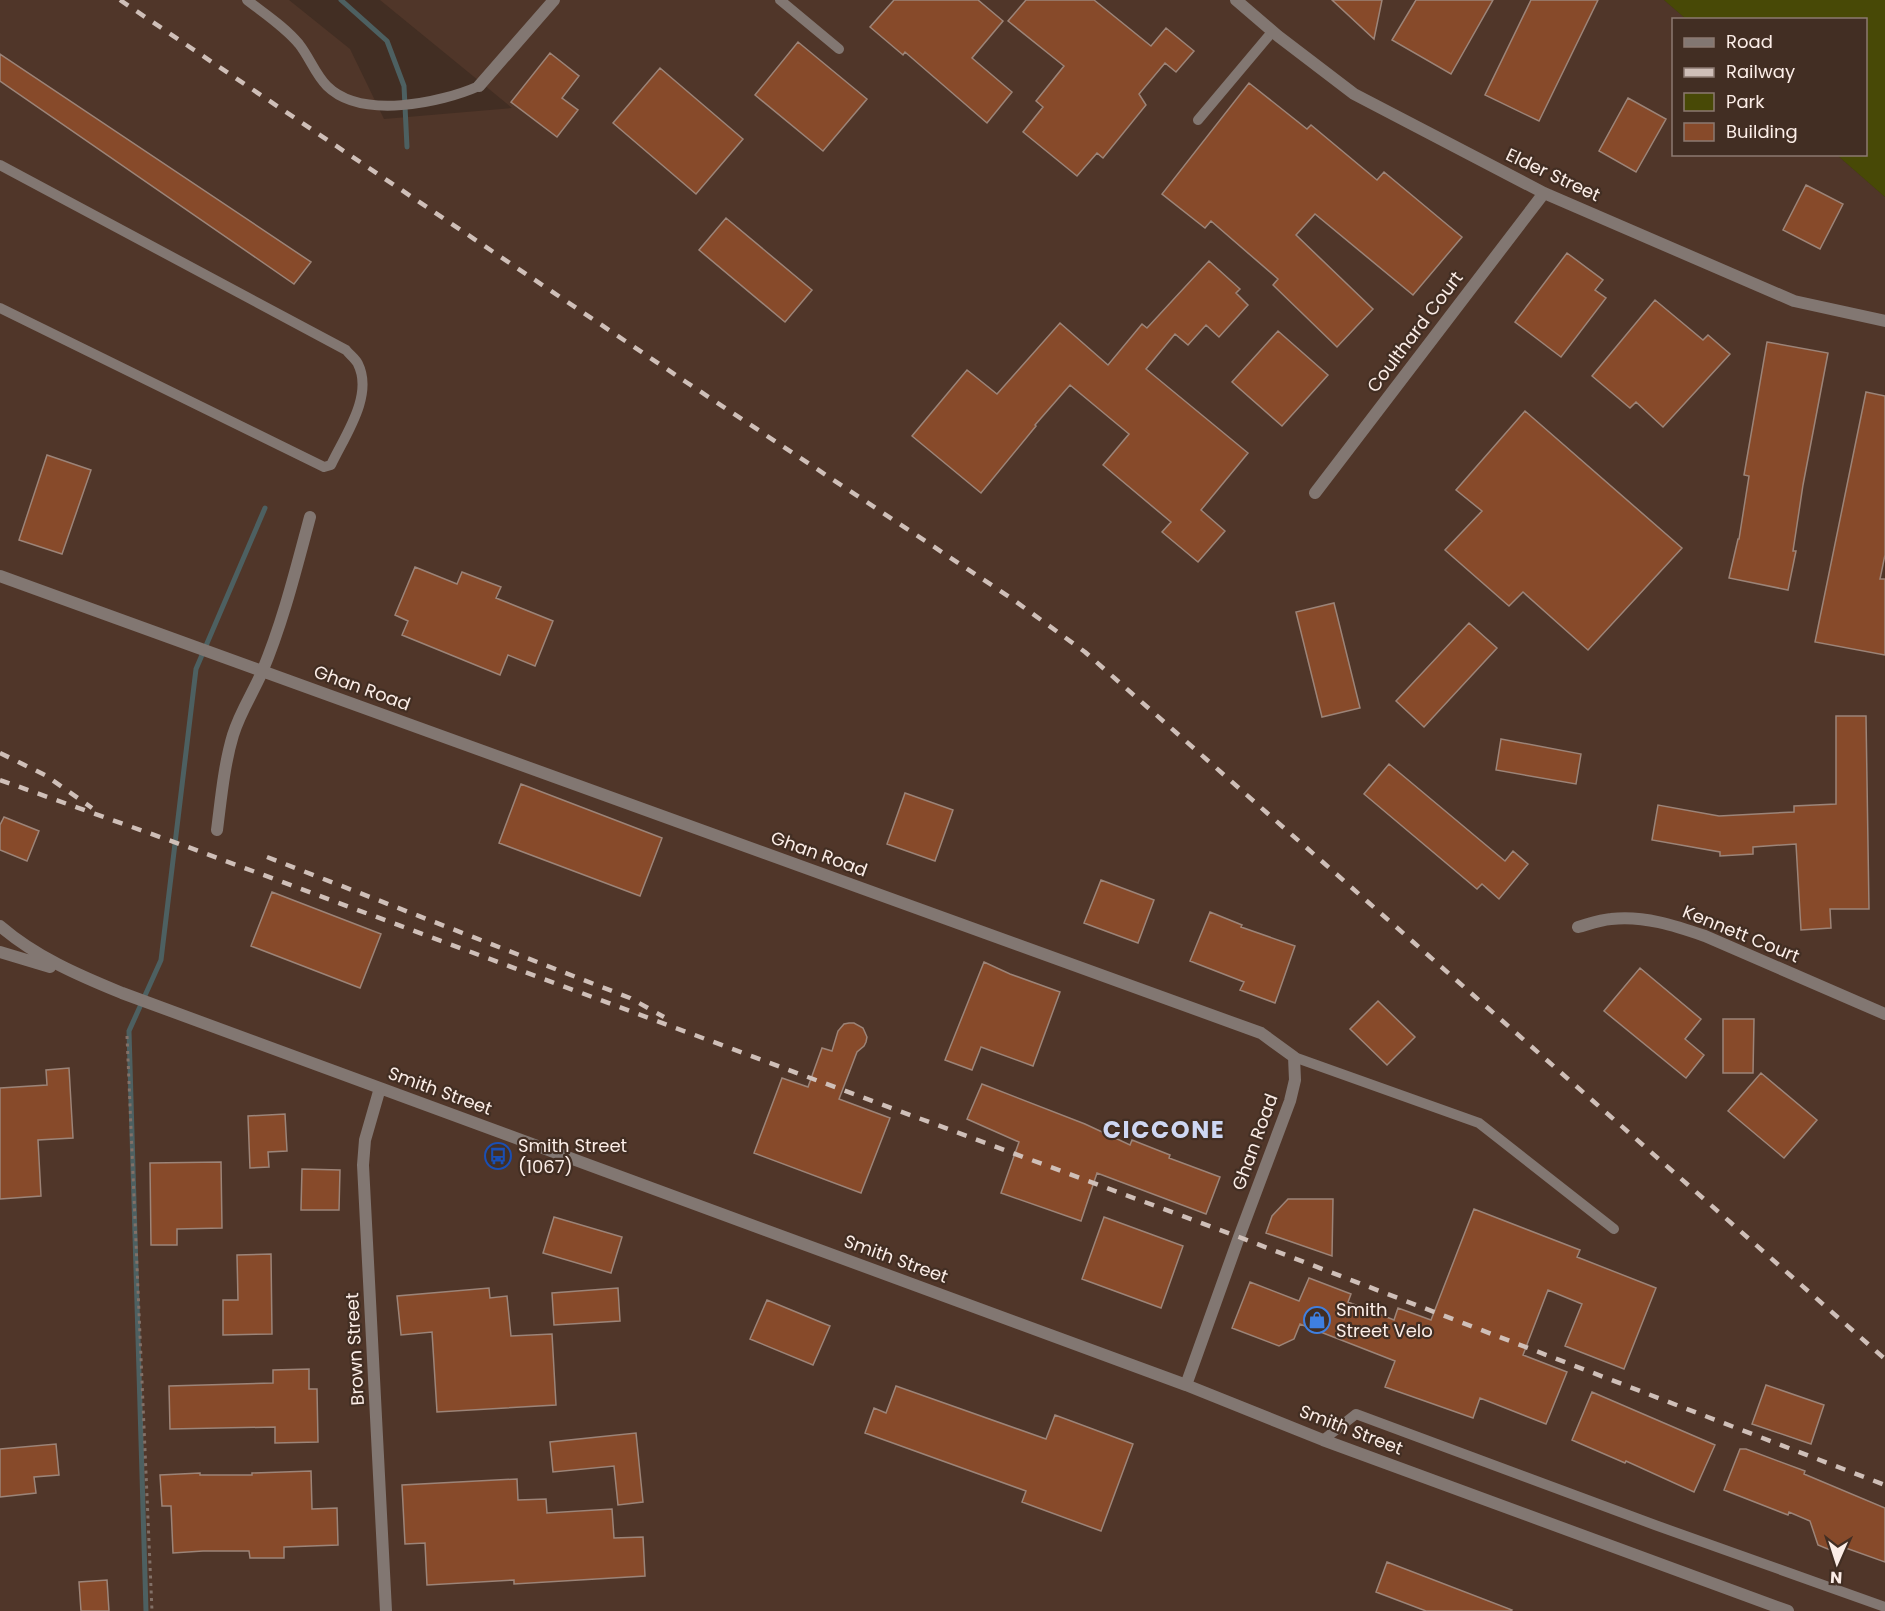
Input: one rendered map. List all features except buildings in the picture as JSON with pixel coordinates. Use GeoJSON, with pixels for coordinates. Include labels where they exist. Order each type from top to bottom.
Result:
{"type":"FeatureCollection","features":[{"type":"Feature","properties":{"kind":"street"},"geometry":{"type":"LineString","coordinates":[[479,86],[554,0]]}},
{"type":"Feature","properties":{"kind":"street","name":"Elder Street"},"geometry":{"type":"LineString","coordinates":[[1236,0],[1272,32],[1354,94],[1544,193],[1794,301],[1885,321]]}},
{"type":"Feature","properties":{"kind":"street","name":"Coulthard Court"},"geometry":{"type":"LineString","coordinates":[[1315,493],[1544,193]]}},
{"type":"Feature","properties":{"kind":"street"},"geometry":{"type":"LineString","coordinates":[[217,830],[228,754],[284,610],[310,517]]}},
{"type":"Feature","properties":{"kind":"street","name":"Ghan Road"},"geometry":{"type":"LineString","coordinates":[[0,576],[1261,1034],[1294,1058],[1295,1080],[1290,1101],[1186,1385]]}},
{"type":"Feature","properties":{"kind":"street","name":"Kennett Court"},"geometry":{"type":"LineString","coordinates":[[1578,927],[1612,918],[1657,922],[1682,928],[1885,1014]]}},
{"type":"Feature","properties":{"kind":"street","name":"Smith Street"},"geometry":{"type":"LineString","coordinates":[[0,926],[33,951],[122,993],[1186,1385],[1323,1440],[1788,1611]]}},
{"type":"Feature","properties":{"kind":"street"},"geometry":{"type":"LineString","coordinates":[[0,952],[89,979]]}},
{"type":"Feature","properties":{"kind":"street","name":"Brown Street"},"geometry":{"type":"LineString","coordinates":[[380,1088],[365,1140],[363,1165],[386,1611]]}},
{"type":"Feature","properties":{"kind":"lane"},"geometry":{"type":"LineString","coordinates":[[247,0],[298,43],[326,86],[338,95],[378,105],[415,103],[436,101],[479,86]]}},
{"type":"Feature","properties":{"kind":"lane"},"geometry":{"type":"LineString","coordinates":[[780,0],[839,49]]}},
{"type":"Feature","properties":{"kind":"lane"},"geometry":{"type":"LineString","coordinates":[[1198,120],[1272,32]]}},
{"type":"Feature","properties":{"kind":"lane"},"geometry":{"type":"LineString","coordinates":[[0,165],[346,350],[358,363],[362,375],[363,391],[360,405],[331,465],[324,466],[0,308]]}},
{"type":"Feature","properties":{"kind":"lane"},"geometry":{"type":"LineString","coordinates":[[1294,1058],[1479,1124],[1614,1229]]}},
{"type":"Feature","properties":{"kind":"lane"},"geometry":{"type":"LineString","coordinates":[[1323,1440],[1356,1414],[1655,1526],[1885,1607]]}},
{"type":"Feature","properties":{"kind":"path"},"geometry":{"type":"LineString","coordinates":[[128,1036],[152,1611]]}},
{"type":"Feature","properties":{"kind":"shaded area"},"geometry":{"type":"Polygon","coordinates":[[[0,0],[289,0],[350,49],[384,119],[512,108],[380,0],[1664,0],[1685,18],[1672,18],[1672,156],[1838,156],[1885,197],[1885,1611],[0,1611],[0,0]]]}},
{"type":"Feature","properties":{"kind":"green space"},"geometry":{"type":"Polygon","coordinates":[[[1664,0],[1885,0],[1885,197],[1838,156],[1867,156],[1867,18],[1685,18],[1664,0]]]}},
{"type":"Feature","properties":{"kind":"waterway"},"geometry":{"type":"LineString","coordinates":[[341,0],[387,41],[404,86],[407,147]]}},
{"type":"Feature","properties":{"kind":"waterway"},"geometry":{"type":"LineString","coordinates":[[146,1611],[129,1031],[161,960],[196,669],[265,508]]}},
{"type":"Feature","properties":{"kind":"railway"},"geometry":{"type":"LineString","coordinates":[[120,0],[1011,598],[1085,652],[1885,1359]]}},
{"type":"Feature","properties":{"kind":"railway"},"geometry":{"type":"LineString","coordinates":[[0,753],[45,775],[92,808]]}},
{"type":"Feature","properties":{"kind":"railway"},"geometry":{"type":"LineString","coordinates":[[0,780],[188,847],[1239,1237],[1885,1485]]}},
{"type":"Feature","properties":{"kind":"railway"},"geometry":{"type":"LineString","coordinates":[[267,857],[630,998],[664,1017]]}},
{"type":"Feature","properties":{"kind":"place","name":"Smith Street (1067)"},"geometry":{"type":"Point","coordinates":[498,1156]}},
{"type":"Feature","properties":{"kind":"place","name":"Smith Street Velo"},"geometry":{"type":"Point","coordinates":[1317,1320]}},
{"type":"Feature","properties":{"kind":"district","name":"CICCONE"},"geometry":{"type":"Point","coordinates":[1164,1130]}}]}
